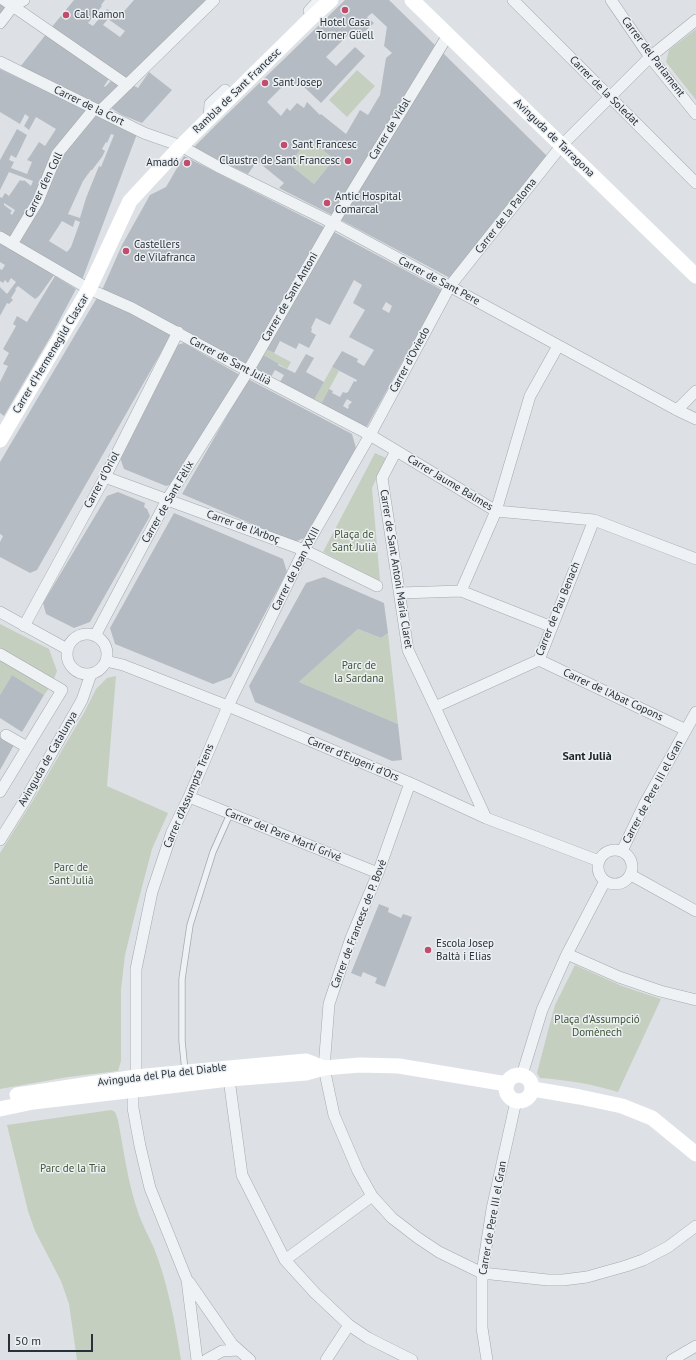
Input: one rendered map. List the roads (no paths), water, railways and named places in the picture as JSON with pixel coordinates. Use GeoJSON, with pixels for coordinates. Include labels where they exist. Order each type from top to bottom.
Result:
{"type":"FeatureCollection","features":[{"type":"Feature","properties":{"kind":"street"},"geometry":{"type":"LineString","coordinates":[[9,3],[24,0]]}},
{"type":"Feature","properties":{"kind":"street"},"geometry":{"type":"LineString","coordinates":[[97,110],[127,85],[214,0]]}},
{"type":"Feature","properties":{"kind":"street"},"geometry":{"type":"LineString","coordinates":[[309,11],[319,0]]}},
{"type":"Feature","properties":{"kind":"street","name":"Rambla de Sant Francesc"},"geometry":{"type":"LineString","coordinates":[[145,185],[209,118],[331,0]]}},
{"type":"Feature","properties":{"kind":"street","name":"Avinguda de Tarragona"},"geometry":{"type":"LineString","coordinates":[[412,0],[696,276]]}},
{"type":"Feature","properties":{"kind":"street","name":"Carrer de la Soledat"},"geometry":{"type":"LineString","coordinates":[[513,0],[696,183]]}},
{"type":"Feature","properties":{"kind":"street","name":"Carrer del Parlament"},"geometry":{"type":"LineString","coordinates":[[611,0],[650,57],[696,114]]}},
{"type":"Feature","properties":{"kind":"street"},"geometry":{"type":"LineString","coordinates":[[0,23],[9,3]]}},
{"type":"Feature","properties":{"kind":"street"},"geometry":{"type":"LineString","coordinates":[[9,3],[127,85]]}},
{"type":"Feature","properties":{"kind":"street","name":"Carrer de la Paloma"},"geometry":{"type":"LineString","coordinates":[[450,286],[562,145],[650,57],[696,20]]}},
{"type":"Feature","properties":{"kind":"street","name":"Carrer de Vidal"},"geometry":{"type":"LineString","coordinates":[[333,223],[448,35]]}},
{"type":"Feature","properties":{"kind":"street","name":"Carrer de la Cort"},"geometry":{"type":"LineString","coordinates":[[0,62],[144,133],[181,146]]}},
{"type":"Feature","properties":{"kind":"street"},"geometry":{"type":"LineString","coordinates":[[209,118],[210,104],[225,90]]}},
{"type":"Feature","properties":{"kind":"street","name":"Carrer d'en Coll"},"geometry":{"type":"LineString","coordinates":[[12,244],[38,201],[57,154],[97,110]]}},
{"type":"Feature","properties":{"kind":"street","name":"Carrer de Sant Pere"},"geometry":{"type":"LineString","coordinates":[[181,146],[217,166],[333,223],[558,346],[696,419]]}},
{"type":"Feature","properties":{"kind":"street","name":"Carrer d'Hermenegild Clascar"},"geometry":{"type":"LineString","coordinates":[[0,440],[89,289],[130,202],[145,185]]}},
{"type":"Feature","properties":{"kind":"street","name":"Carrer de Sant Antoni"},"geometry":{"type":"LineString","coordinates":[[248,371],[333,223]]}},
{"type":"Feature","properties":{"kind":"street","name":"Carrer de Sant Julià"},"geometry":{"type":"LineString","coordinates":[[0,237],[89,289],[132,308],[370,435]]}},
{"type":"Feature","properties":{"kind":"street","name":"Carrer d'Oviedo"},"geometry":{"type":"LineString","coordinates":[[370,435],[450,286]]}},
{"type":"Feature","properties":{"kind":"street","name":"Carrer d'Oriol"},"geometry":{"type":"LineString","coordinates":[[24,626],[105,477],[178,332]]}},
{"type":"Feature","properties":{"kind":"street"},"geometry":{"type":"LineString","coordinates":[[461,591],[496,511],[530,396],[558,346]]}},
{"type":"Feature","properties":{"kind":"street","name":"Carrer de Sant Fèlix"},"geometry":{"type":"LineString","coordinates":[[95,636],[168,500],[248,371]]}},
{"type":"Feature","properties":{"kind":"street"},"geometry":{"type":"LineString","coordinates":[[677,410],[696,391]]}},
{"type":"Feature","properties":{"kind":"street","name":"Carrer Jaume Balmes"},"geometry":{"type":"LineString","coordinates":[[370,435],[496,511],[594,520],[696,560]]}},
{"type":"Feature","properties":{"kind":"street","name":"Carrer de Joan XXIII"},"geometry":{"type":"LineString","coordinates":[[228,706],[304,550],[370,435]]}},
{"type":"Feature","properties":{"kind":"street","name":"Carrer de Sant Antoni Maria Claret"},"geometry":{"type":"LineString","coordinates":[[396,451],[382,478],[408,650],[486,818]]}},
{"type":"Feature","properties":{"kind":"street","name":"Carrer de l'Arboç"},"geometry":{"type":"LineString","coordinates":[[105,477],[304,550],[377,586]]}},
{"type":"Feature","properties":{"kind":"street","name":"Carrer de Pau Benach"},"geometry":{"type":"LineString","coordinates":[[435,707],[539,660],[594,520]]}},
{"type":"Feature","properties":{"kind":"street"},"geometry":{"type":"LineString","coordinates":[[400,593],[461,591],[552,626]]}},
{"type":"Feature","properties":{"kind":"street"},"geometry":{"type":"LineString","coordinates":[[0,612],[68,649]]}},
{"type":"Feature","properties":{"kind":"street"},"geometry":{"type":"LineString","coordinates":[[88,634],[95,636],[104,644],[107,655],[106,661],[103,667],[97,672],[91,674],[81,674],[73,669],[68,662],[68,649],[70,643],[81,635],[88,634]]}},
{"type":"Feature","properties":{"kind":"street"},"geometry":{"type":"LineString","coordinates":[[0,654],[62,690],[0,792]]}},
{"type":"Feature","properties":{"kind":"street","name":"Carrer de l'Abat Copons"},"geometry":{"type":"LineString","coordinates":[[539,660],[686,730]]}},
{"type":"Feature","properties":{"kind":"street","name":"Carrer d'Eugeni d'Ors"},"geometry":{"type":"LineString","coordinates":[[106,661],[123,665],[228,706],[410,783],[486,818],[599,861]]}},
{"type":"Feature","properties":{"kind":"street","name":"Avinguda de Catalunya"},"geometry":{"type":"LineString","coordinates":[[0,840],[25,800],[82,700],[91,674]]}},
{"type":"Feature","properties":{"kind":"street","name":"Carrer d'Assumpta Trens"},"geometry":{"type":"LineString","coordinates":[[187,1280],[150,1188],[133,1108],[136,969],[152,892],[172,832],[189,797],[228,706]]}},
{"type":"Feature","properties":{"kind":"street","name":"Carrer de Pere III el Gran"},"geometry":{"type":"LineString","coordinates":[[622,851],[644,806],[696,712]]}},
{"type":"Feature","properties":{"kind":"street"},"geometry":{"type":"LineString","coordinates":[[3,733],[27,747]]}},
{"type":"Feature","properties":{"kind":"street","name":"Carrer de Francesc de P. Bové"},"geometry":{"type":"LineString","coordinates":[[410,783],[378,873],[351,938],[329,1004],[324,1068],[334,1115],[358,1171],[372,1196],[392,1218],[418,1238],[439,1252],[482,1273],[548,1280],[587,1277],[608,1272],[643,1260],[668,1247],[696,1226]]}},
{"type":"Feature","properties":{"kind":"street","name":"Carrer del Pare Martí Grivé"},"geometry":{"type":"LineString","coordinates":[[189,797],[378,873]]}},
{"type":"Feature","properties":{"kind":"street"},"geometry":{"type":"LineString","coordinates":[[610,851],[622,851],[631,861],[633,867],[631,875],[624,882],[611,884],[605,881],[600,875],[598,866],[599,861],[604,854],[610,851]]}},
{"type":"Feature","properties":{"kind":"street"},"geometry":{"type":"LineString","coordinates":[[631,875],[696,911]]}},
{"type":"Feature","properties":{"kind":"street"},"geometry":{"type":"LineString","coordinates":[[522,1075],[542,1010],[567,954],[605,881]]}},
{"type":"Feature","properties":{"kind":"street"},"geometry":{"type":"LineString","coordinates":[[567,954],[619,977],[660,991],[696,1000]]}},
{"type":"Feature","properties":{"kind":"street","name":"Avinguda del Pla del Diable"},"geometry":{"type":"LineString","coordinates":[[0,1109],[134,1084],[185,1072],[306,1061],[324,1068]]}},
{"type":"Feature","properties":{"kind":"street","name":"Avinguda del Pla del Diable"},"geometry":{"type":"LineString","coordinates":[[0,1099],[28,1093],[134,1084],[306,1073],[324,1068],[360,1065],[399,1066],[507,1084]]}},
{"type":"Feature","properties":{"kind":"street"},"geometry":{"type":"LineString","coordinates":[[522,1075],[530,1080],[533,1089],[529,1097],[516,1101],[509,1097],[506,1092],[507,1084],[512,1076],[522,1075]]}},
{"type":"Feature","properties":{"kind":"street"},"geometry":{"type":"LineString","coordinates":[[229,1079],[242,1175],[285,1260],[315,1294],[349,1326],[368,1338],[412,1360]]}},
{"type":"Feature","properties":{"kind":"street"},"geometry":{"type":"LineString","coordinates":[[533,1089],[622,1106],[652,1118],[696,1154]]}},
{"type":"Feature","properties":{"kind":"street","name":"Carrer de Pere III el Gran"},"geometry":{"type":"LineString","coordinates":[[487,1360],[482,1328],[482,1273],[492,1209],[516,1101]]}},
{"type":"Feature","properties":{"kind":"street"},"geometry":{"type":"LineString","coordinates":[[285,1260],[372,1196]]}},
{"type":"Feature","properties":{"kind":"street"},"geometry":{"type":"LineString","coordinates":[[187,1280],[232,1344],[250,1360]]}},
{"type":"Feature","properties":{"kind":"street"},"geometry":{"type":"LineString","coordinates":[[187,1280],[197,1360]]}},
{"type":"Feature","properties":{"kind":"street"},"geometry":{"type":"LineString","coordinates":[[326,1360],[349,1326]]}},
{"type":"Feature","properties":{"kind":"street"},"geometry":{"type":"LineString","coordinates":[[672,1360],[696,1346]]}},
{"type":"Feature","properties":{"kind":"street"},"geometry":{"type":"LineString","coordinates":[[206,1360],[222,1351],[238,1350]]}},
{"type":"Feature","properties":{"kind":"lane"},"geometry":{"type":"LineString","coordinates":[[185,1072],[182,1041],[182,979],[190,925],[213,852],[230,814]]}},
{"type":"Feature","properties":{"kind":"place","name":"Hotel Casa Torner Güell"},"geometry":{"type":"Point","coordinates":[345,10]}},
{"type":"Feature","properties":{"kind":"place","name":"Cal Ramon"},"geometry":{"type":"Point","coordinates":[66,15]}},
{"type":"Feature","properties":{"kind":"place","name":"Sant Josep"},"geometry":{"type":"Point","coordinates":[265,83]}},
{"type":"Feature","properties":{"kind":"place","name":"Sant Francesc"},"geometry":{"type":"Point","coordinates":[284,145]}},
{"type":"Feature","properties":{"kind":"place","name":"Claustre de Sant Francesc"},"geometry":{"type":"Point","coordinates":[348,161]}},
{"type":"Feature","properties":{"kind":"place","name":"Amadó"},"geometry":{"type":"Point","coordinates":[187,163]}},
{"type":"Feature","properties":{"kind":"place","name":"Antic Hospital Comarcal"},"geometry":{"type":"Point","coordinates":[327,203]}},
{"type":"Feature","properties":{"kind":"place","name":"Castellers de Vilafranca"},"geometry":{"type":"Point","coordinates":[126,251]}},
{"type":"Feature","properties":{"kind":"place","name":"Escola Josep Baltà i Elias"},"geometry":{"type":"Point","coordinates":[428,950]}},
{"type":"Feature","properties":{"kind":"district","name":"Sant Julià"},"geometry":{"type":"Point","coordinates":[587,757]}},
{"type":"Feature","properties":{"kind":"park label","name":"Plaça de Sant Julià"},"geometry":{"type":"Point","coordinates":[354,541]}},
{"type":"Feature","properties":{"kind":"park label","name":"Parc de la Sardana"},"geometry":{"type":"Point","coordinates":[359,672]}},
{"type":"Feature","properties":{"kind":"park label","name":"Parc de Sant Julià"},"geometry":{"type":"Point","coordinates":[71,874]}},
{"type":"Feature","properties":{"kind":"park label","name":"Plaça d'Assumpció Domènech"},"geometry":{"type":"Point","coordinates":[597,1026]}},
{"type":"Feature","properties":{"kind":"park label","name":"Parc de la Tria"},"geometry":{"type":"Point","coordinates":[73,1169]}}]}
